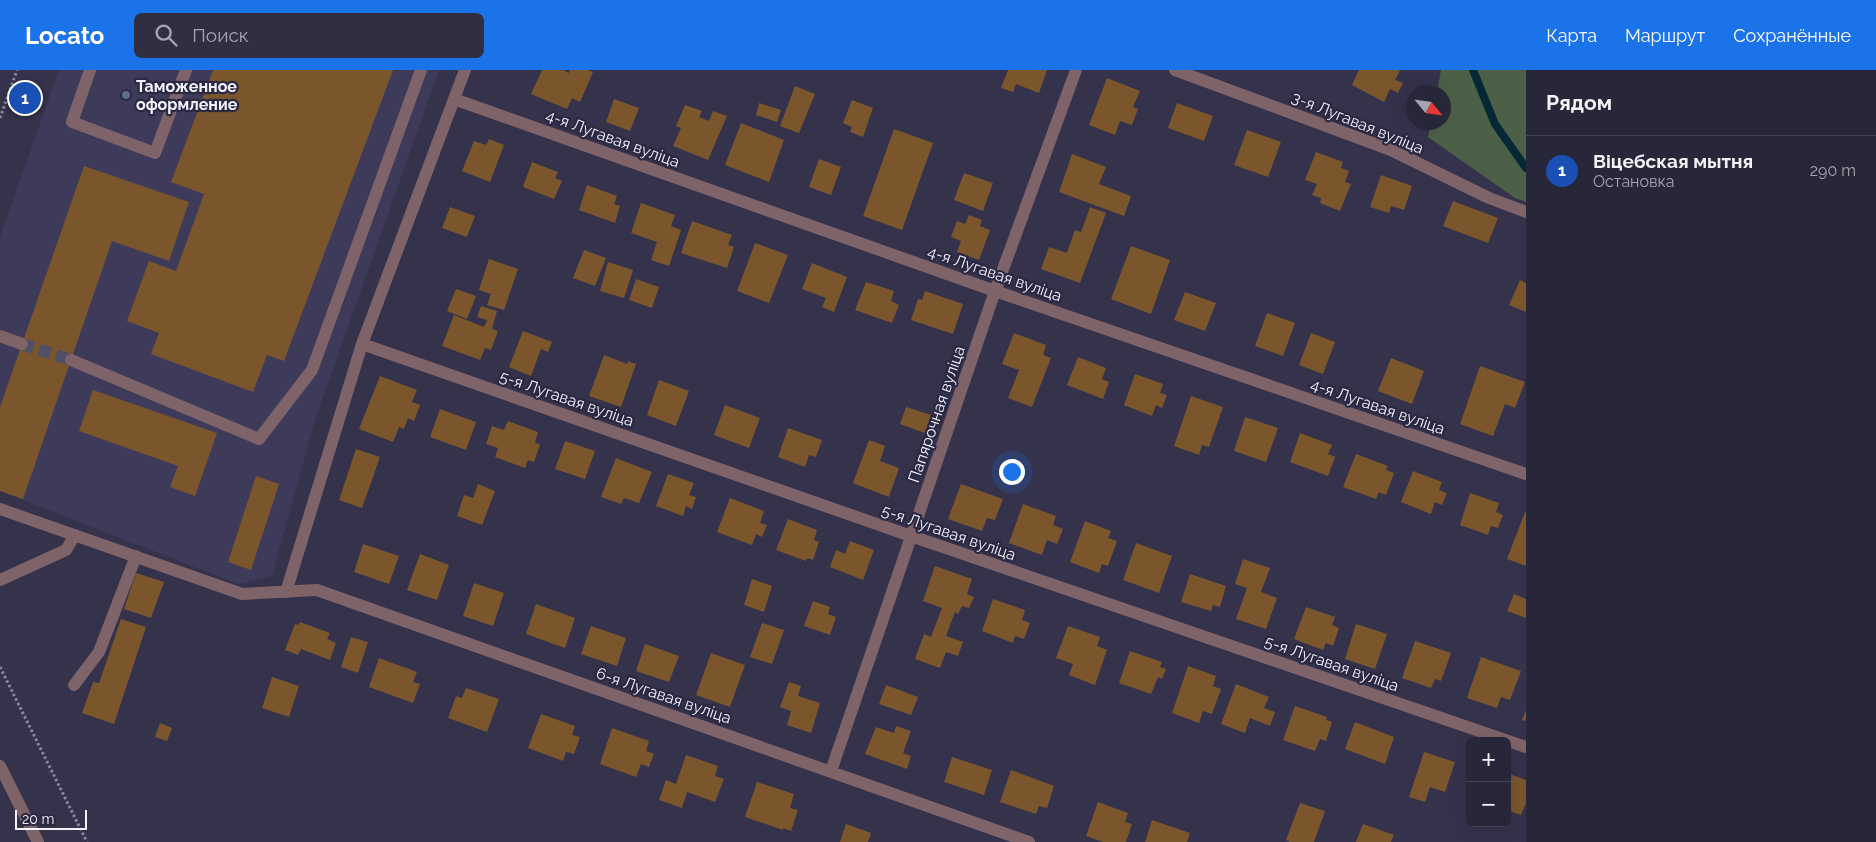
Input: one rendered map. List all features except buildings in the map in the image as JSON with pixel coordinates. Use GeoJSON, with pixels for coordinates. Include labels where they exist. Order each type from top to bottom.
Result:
{"type":"FeatureCollection","features":[{"type":"Feature","properties":{"kind":"street"},"geometry":{"type":"LineString","coordinates":[[90,70],[72,122],[155,152],[186,70]]}},
{"type":"Feature","properties":{"kind":"street"},"geometry":{"type":"LineString","coordinates":[[71,360],[258,439],[312,370],[421,70]]}},
{"type":"Feature","properties":{"kind":"street"},"geometry":{"type":"LineString","coordinates":[[286,592],[362,344],[466,70]]}},
{"type":"Feature","properties":{"kind":"street","name":"Папярочная вуліца"},"geometry":{"type":"LineString","coordinates":[[831,771],[995,291],[1076,70]]}},
{"type":"Feature","properties":{"kind":"street","name":"3-я Лугавая вуліца"},"geometry":{"type":"LineString","coordinates":[[1175,70],[1391,150],[1489,198],[1526,212]]}},
{"type":"Feature","properties":{"kind":"street","name":"4-я Лугавая вуліца"},"geometry":{"type":"LineString","coordinates":[[454,99],[995,291],[1526,474]]}},
{"type":"Feature","properties":{"kind":"street"},"geometry":{"type":"LineString","coordinates":[[0,336],[22,344]]}},
{"type":"Feature","properties":{"kind":"street","name":"5-я Лугавая вуліца"},"geometry":{"type":"LineString","coordinates":[[362,344],[911,536],[1526,747]]}},
{"type":"Feature","properties":{"kind":"street","name":"6-я Лугавая вуліца"},"geometry":{"type":"LineString","coordinates":[[0,509],[242,594],[317,590],[1028,842]]}},
{"type":"Feature","properties":{"kind":"street"},"geometry":{"type":"LineString","coordinates":[[0,580],[66,550],[75,535]]}},
{"type":"Feature","properties":{"kind":"street"},"geometry":{"type":"LineString","coordinates":[[74,685],[99,652],[136,556]]}},
{"type":"Feature","properties":{"kind":"street"},"geometry":{"type":"LineString","coordinates":[[0,766],[38,842]]}},
{"type":"Feature","properties":{"kind":"path"},"geometry":{"type":"LineString","coordinates":[[0,118],[17,70]]}},
{"type":"Feature","properties":{"kind":"path"},"geometry":{"type":"LineString","coordinates":[[0,667],[87,842]]}},
{"type":"Feature","properties":{"kind":"shaded area"},"geometry":{"type":"Polygon","coordinates":[[[59,70],[439,70],[315,420],[272,576],[238,584],[0,491],[0,237],[59,70]]]}},
{"type":"Feature","properties":{"kind":"green space"},"geometry":{"type":"Polygon","coordinates":[[[1441,70],[1526,70],[1526,202],[1515,198],[1428,137],[1430,130],[1451,130],[1451,85],[1438,85],[1441,70]]]}},
{"type":"Feature","properties":{"kind":"waterway"},"geometry":{"type":"LineString","coordinates":[[1473,70],[1495,124],[1526,168]]}},
{"type":"Feature","properties":{"kind":"tunnel"},"geometry":{"type":"LineString","coordinates":[[22,344],[71,360]]}},
{"type":"Feature","properties":{"kind":"place","name":"Таможенное оформление"},"geometry":{"type":"Point","coordinates":[126,95]}},
{"type":"Feature","properties":{"kind":"place","name":"Віцебская мытня"},"geometry":{"type":"Point","coordinates":[25,98]}}]}
